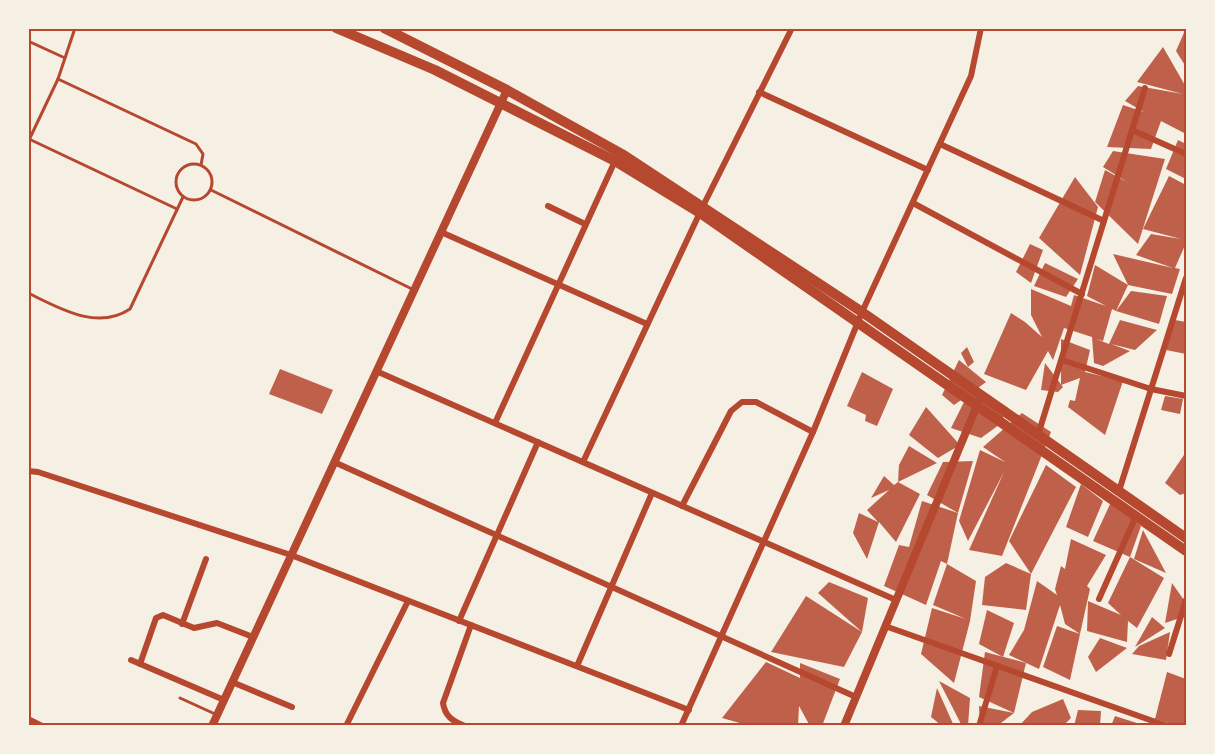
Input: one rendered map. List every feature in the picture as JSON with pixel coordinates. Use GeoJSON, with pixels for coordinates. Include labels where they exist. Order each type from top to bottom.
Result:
{"type":"FeatureCollection","features":[{"type":"Feature","properties":{"kind":"main road"},"geometry":{"type":"LineString","coordinates":[[336,28],[435,70],[615,161],[701,210]]}},
{"type":"Feature","properties":{"kind":"main road"},"geometry":{"type":"LineString","coordinates":[[384,28],[507,90],[622,154],[979,400],[1186,551]]}},
{"type":"Feature","properties":{"kind":"main road"},"geometry":{"type":"LineString","coordinates":[[979,400],[1038,435],[1186,538]]}},
{"type":"Feature","properties":{"kind":"street"},"geometry":{"type":"LineString","coordinates":[[682,725],[813,432],[860,317],[971,76],[981,28]]}},
{"type":"Feature","properties":{"kind":"street"},"geometry":{"type":"LineString","coordinates":[[583,462],[701,210],[790,31]]}},
{"type":"Feature","properties":{"kind":"street"},"geometry":{"type":"LineString","coordinates":[[1038,435],[1145,88]]}},
{"type":"Feature","properties":{"kind":"street"},"geometry":{"type":"LineString","coordinates":[[212,726],[507,90]]}},
{"type":"Feature","properties":{"kind":"street"},"geometry":{"type":"LineString","coordinates":[[759,92],[928,170]]}},
{"type":"Feature","properties":{"kind":"street"},"geometry":{"type":"LineString","coordinates":[[1132,130],[1186,154]]}},
{"type":"Feature","properties":{"kind":"street"},"geometry":{"type":"LineString","coordinates":[[940,144],[1104,221]]}},
{"type":"Feature","properties":{"kind":"street"},"geometry":{"type":"LineString","coordinates":[[495,423],[615,161]]}},
{"type":"Feature","properties":{"kind":"street"},"geometry":{"type":"LineString","coordinates":[[913,203],[1082,294]]}},
{"type":"Feature","properties":{"kind":"street"},"geometry":{"type":"LineString","coordinates":[[548,206],[585,224]]}},
{"type":"Feature","properties":{"kind":"street"},"geometry":{"type":"LineString","coordinates":[[441,232],[647,324]]}},
{"type":"Feature","properties":{"kind":"street"},"geometry":{"type":"LineString","coordinates":[[1119,491],[1186,278]]}},
{"type":"Feature","properties":{"kind":"street"},"geometry":{"type":"LineString","coordinates":[[1062,360],[1151,389],[1186,396]]}},
{"type":"Feature","properties":{"kind":"street"},"geometry":{"type":"LineString","coordinates":[[376,371],[896,600]]}},
{"type":"Feature","properties":{"kind":"street"},"geometry":{"type":"LineString","coordinates":[[844,726],[979,400]]}},
{"type":"Feature","properties":{"kind":"street"},"geometry":{"type":"LineString","coordinates":[[682,506],[731,411],[742,402],[756,402],[813,432]]}},
{"type":"Feature","properties":{"kind":"street"},"geometry":{"type":"LineString","coordinates":[[459,621],[538,442]]}},
{"type":"Feature","properties":{"kind":"street"},"geometry":{"type":"LineString","coordinates":[[334,462],[856,697]]}},
{"type":"Feature","properties":{"kind":"street"},"geometry":{"type":"LineString","coordinates":[[28,471],[38,472],[291,555],[688,710]]}},
{"type":"Feature","properties":{"kind":"street"},"geometry":{"type":"LineString","coordinates":[[577,666],[652,493]]}},
{"type":"Feature","properties":{"kind":"street"},"geometry":{"type":"LineString","coordinates":[[1099,598],[1136,516]]}},
{"type":"Feature","properties":{"kind":"street"},"geometry":{"type":"LineString","coordinates":[[182,624],[206,559]]}},
{"type":"Feature","properties":{"kind":"street"},"geometry":{"type":"LineString","coordinates":[[1169,654],[1186,600]]}},
{"type":"Feature","properties":{"kind":"street"},"geometry":{"type":"LineString","coordinates":[[346,726],[408,601]]}},
{"type":"Feature","properties":{"kind":"street"},"geometry":{"type":"LineString","coordinates":[[140,664],[156,618],[163,615],[194,628],[217,623],[253,637]]}},
{"type":"Feature","properties":{"kind":"street"},"geometry":{"type":"LineString","coordinates":[[465,726],[447,715],[443,703],[471,625]]}},
{"type":"Feature","properties":{"kind":"street"},"geometry":{"type":"LineString","coordinates":[[885,627],[1167,726]]}},
{"type":"Feature","properties":{"kind":"street"},"geometry":{"type":"LineString","coordinates":[[131,660],[224,700]]}},
{"type":"Feature","properties":{"kind":"street"},"geometry":{"type":"LineString","coordinates":[[979,726],[997,666]]}},
{"type":"Feature","properties":{"kind":"street"},"geometry":{"type":"LineString","coordinates":[[232,682],[292,707]]}},
{"type":"Feature","properties":{"kind":"street"},"geometry":{"type":"LineString","coordinates":[[28,719],[42,726]]}},
{"type":"Feature","properties":{"kind":"lane"},"geometry":{"type":"LineString","coordinates":[[75,28],[58,80],[29,140],[177,209]]}},
{"type":"Feature","properties":{"kind":"lane"},"geometry":{"type":"LineString","coordinates":[[28,41],[65,58]]}},
{"type":"Feature","properties":{"kind":"lane"},"geometry":{"type":"LineString","coordinates":[[58,80],[196,144],[203,154],[201,165]]}},
{"type":"Feature","properties":{"kind":"lane"},"geometry":{"type":"LineString","coordinates":[[192,163],[201,165],[209,171],[212,180],[211,190],[203,198],[193,201],[183,197],[177,190],[175,181],[177,172],[192,163]]}},
{"type":"Feature","properties":{"kind":"lane"},"geometry":{"type":"LineString","coordinates":[[211,190],[414,290]]}},
{"type":"Feature","properties":{"kind":"lane"},"geometry":{"type":"LineString","coordinates":[[28,293],[73,315],[82,317],[122,315],[130,309],[183,197]]}},
{"type":"Feature","properties":{"kind":"lane"},"geometry":{"type":"LineString","coordinates":[[180,698],[217,715]]}},
{"type":"Feature","properties":{"kind":"building"},"geometry":{"type":"Polygon","coordinates":[[[1186,28],[1186,67],[1176,51],[1186,28]]]}},
{"type":"Feature","properties":{"kind":"building"},"geometry":{"type":"Polygon","coordinates":[[[1163,47],[1186,87],[1186,134],[1161,121],[1151,149],[1107,147],[1123,105],[1144,112],[1125,101],[1138,86],[1183,94],[1137,82],[1163,47]]]}},
{"type":"Feature","properties":{"kind":"building"},"geometry":{"type":"Polygon","coordinates":[[[1178,140],[1186,144],[1186,179],[1166,169],[1178,140]]]}},
{"type":"Feature","properties":{"kind":"building"},"geometry":{"type":"Polygon","coordinates":[[[1113,151],[1165,159],[1138,244],[1095,202],[1105,170],[1127,182],[1103,167],[1113,151]]]}},
{"type":"Feature","properties":{"kind":"building"},"geometry":{"type":"Polygon","coordinates":[[[1169,176],[1186,185],[1186,243],[1175,268],[1180,269],[1172,294],[1128,285],[1113,254],[1173,268],[1136,255],[1151,234],[1181,239],[1143,229],[1169,176]]]}},
{"type":"Feature","properties":{"kind":"building"},"geometry":{"type":"Polygon","coordinates":[[[1075,177],[1098,207],[1080,275],[1039,238],[1075,177]]]}},
{"type":"Feature","properties":{"kind":"building"},"geometry":{"type":"Polygon","coordinates":[[[1030,244],[1043,250],[1031,283],[1016,272],[1030,244]]]}},
{"type":"Feature","properties":{"kind":"building"},"geometry":{"type":"Polygon","coordinates":[[[1045,263],[1078,279],[1066,297],[1034,286],[1045,263]]]}},
{"type":"Feature","properties":{"kind":"building"},"geometry":{"type":"Polygon","coordinates":[[[1095,265],[1128,285],[1116,311],[1112,309],[1103,341],[1096,339],[1109,344],[1120,320],[1157,330],[1135,350],[1111,344],[1130,351],[1103,366],[1094,363],[1092,337],[1064,328],[1053,360],[1048,351],[1026,390],[984,374],[1011,313],[1042,337],[1031,315],[1031,289],[1071,306],[1074,295],[1106,306],[1087,296],[1095,265]]]}},
{"type":"Feature","properties":{"kind":"building"},"geometry":{"type":"Polygon","coordinates":[[[1131,291],[1167,296],[1159,324],[1116,311],[1131,291]]]}},
{"type":"Feature","properties":{"kind":"building"},"geometry":{"type":"Polygon","coordinates":[[[1175,320],[1186,322],[1186,354],[1166,350],[1175,320]]]}},
{"type":"Feature","properties":{"kind":"building"},"geometry":{"type":"Polygon","coordinates":[[[1061,339],[1090,350],[1085,372],[1123,381],[1105,435],[1068,407],[1070,400],[1075,401],[1080,378],[1061,385],[1061,339]]]}},
{"type":"Feature","properties":{"kind":"building"},"geometry":{"type":"Polygon","coordinates":[[[967,347],[974,362],[968,367],[961,353],[967,347]]]}},
{"type":"Feature","properties":{"kind":"building"},"geometry":{"type":"Polygon","coordinates":[[[959,360],[986,382],[978,388],[1008,408],[999,425],[981,438],[951,428],[967,396],[954,405],[942,395],[959,360]]]}},
{"type":"Feature","properties":{"kind":"building"},"geometry":{"type":"Polygon","coordinates":[[[1045,363],[1063,387],[1058,392],[1041,390],[1045,363]]]}},
{"type":"Feature","properties":{"kind":"building"},"geometry":{"type":"Polygon","coordinates":[[[280,369],[333,390],[322,414],[269,394],[280,369]]]}},
{"type":"Feature","properties":{"kind":"building"},"geometry":{"type":"Polygon","coordinates":[[[862,372],[893,389],[877,426],[865,421],[866,415],[847,406],[862,372]]]}},
{"type":"Feature","properties":{"kind":"building"},"geometry":{"type":"Polygon","coordinates":[[[1165,396],[1183,399],[1180,414],[1161,410],[1165,396]]]}},
{"type":"Feature","properties":{"kind":"building"},"geometry":{"type":"Polygon","coordinates":[[[926,407],[960,445],[938,458],[909,435],[926,407]]]}},
{"type":"Feature","properties":{"kind":"building"},"geometry":{"type":"Polygon","coordinates":[[[1022,413],[1051,432],[1002,556],[969,550],[1004,472],[968,541],[959,521],[980,450],[1005,462],[983,447],[1022,413]]]}},
{"type":"Feature","properties":{"kind":"building"},"geometry":{"type":"Polygon","coordinates":[[[909,446],[937,463],[898,482],[899,465],[909,446]]]}},
{"type":"Feature","properties":{"kind":"building"},"geometry":{"type":"Polygon","coordinates":[[[1186,452],[1186,493],[1180,495],[1165,483],[1186,452]]]}},
{"type":"Feature","properties":{"kind":"building"},"geometry":{"type":"Polygon","coordinates":[[[973,461],[958,513],[927,495],[943,462],[973,461]]]}},
{"type":"Feature","properties":{"kind":"building"},"geometry":{"type":"Polygon","coordinates":[[[1046,465],[1076,487],[1031,574],[1009,541],[1046,465]]]}},
{"type":"Feature","properties":{"kind":"building"},"geometry":{"type":"Polygon","coordinates":[[[884,476],[894,485],[898,482],[920,494],[896,542],[879,522],[867,559],[853,533],[859,513],[878,522],[867,510],[889,490],[871,498],[884,476]]]}},
{"type":"Feature","properties":{"kind":"building"},"geometry":{"type":"Polygon","coordinates":[[[1081,484],[1103,501],[1088,537],[1066,527],[1081,484]]]}},
{"type":"Feature","properties":{"kind":"building"},"geometry":{"type":"Polygon","coordinates":[[[922,501],[958,513],[947,564],[941,561],[926,605],[884,586],[899,545],[909,547],[922,501]]]}},
{"type":"Feature","properties":{"kind":"building"},"geometry":{"type":"Polygon","coordinates":[[[1111,502],[1141,526],[1130,557],[1093,541],[1111,502]]]}},
{"type":"Feature","properties":{"kind":"building"},"geometry":{"type":"Polygon","coordinates":[[[1143,530],[1166,573],[1134,559],[1143,530]]]}},
{"type":"Feature","properties":{"kind":"building"},"geometry":{"type":"Polygon","coordinates":[[[1071,539],[1106,555],[1087,586],[1090,589],[1080,634],[1065,624],[1060,605],[1039,669],[1009,655],[1024,630],[1037,581],[1057,595],[1055,589],[1061,566],[1065,569],[1071,539]]]}},
{"type":"Feature","properties":{"kind":"building"},"geometry":{"type":"Polygon","coordinates":[[[1130,557],[1164,578],[1137,628],[1128,621],[1127,642],[1087,631],[1088,601],[1121,615],[1108,603],[1130,557]]]}},
{"type":"Feature","properties":{"kind":"building"},"geometry":{"type":"Polygon","coordinates":[[[1006,563],[1031,574],[1026,610],[982,605],[985,577],[1006,563]]]}},
{"type":"Feature","properties":{"kind":"building"},"geometry":{"type":"Polygon","coordinates":[[[947,564],[976,581],[970,621],[954,683],[921,654],[932,608],[966,619],[933,605],[947,564]]]}},
{"type":"Feature","properties":{"kind":"building"},"geometry":{"type":"Polygon","coordinates":[[[829,582],[868,598],[862,632],[818,593],[829,582]]]}},
{"type":"Feature","properties":{"kind":"building"},"geometry":{"type":"Polygon","coordinates":[[[1172,583],[1186,603],[1186,616],[1165,623],[1172,583]]]}},
{"type":"Feature","properties":{"kind":"building"},"geometry":{"type":"Polygon","coordinates":[[[806,596],[862,632],[844,667],[771,652],[806,596]]]}},
{"type":"Feature","properties":{"kind":"building"},"geometry":{"type":"Polygon","coordinates":[[[987,610],[1014,623],[1003,657],[979,644],[987,610]]]}},
{"type":"Feature","properties":{"kind":"building"},"geometry":{"type":"Polygon","coordinates":[[[1152,617],[1165,628],[1135,647],[1152,617]]]}},
{"type":"Feature","properties":{"kind":"building"},"geometry":{"type":"Polygon","coordinates":[[[1057,626],[1080,634],[1070,680],[1043,667],[1057,626]]]}},
{"type":"Feature","properties":{"kind":"building"},"geometry":{"type":"Polygon","coordinates":[[[1170,632],[1166,660],[1132,654],[1139,646],[1170,632]]]}},
{"type":"Feature","properties":{"kind":"building"},"geometry":{"type":"Polygon","coordinates":[[[1100,638],[1127,648],[1096,672],[1088,657],[1100,638]]]}},
{"type":"Feature","properties":{"kind":"building"},"geometry":{"type":"Polygon","coordinates":[[[985,652],[1026,663],[1014,713],[979,697],[985,652]]]}},
{"type":"Feature","properties":{"kind":"building"},"geometry":{"type":"Polygon","coordinates":[[[766,662],[800,678],[800,663],[840,679],[822,726],[810,726],[799,706],[798,726],[750,726],[722,718],[766,662]]]}},
{"type":"Feature","properties":{"kind":"building"},"geometry":{"type":"Polygon","coordinates":[[[1167,672],[1186,679],[1186,726],[1177,726],[1155,719],[1167,672]]]}},
{"type":"Feature","properties":{"kind":"building"},"geometry":{"type":"Polygon","coordinates":[[[939,681],[970,698],[968,726],[962,726],[939,681]]]}},
{"type":"Feature","properties":{"kind":"building"},"geometry":{"type":"Polygon","coordinates":[[[937,688],[954,726],[942,726],[931,717],[937,688]]]}},
{"type":"Feature","properties":{"kind":"building"},"geometry":{"type":"Polygon","coordinates":[[[1063,699],[1071,718],[1063,726],[1019,726],[1032,712],[1063,699]]]}},
{"type":"Feature","properties":{"kind":"building"},"geometry":{"type":"Polygon","coordinates":[[[979,706],[1014,713],[997,726],[980,726],[979,706]]]}},
{"type":"Feature","properties":{"kind":"building"},"geometry":{"type":"Polygon","coordinates":[[[1078,710],[1101,711],[1100,726],[1074,726],[1078,710]]]}},
{"type":"Feature","properties":{"kind":"building"},"geometry":{"type":"Polygon","coordinates":[[[1115,716],[1143,725],[1143,726],[1111,726],[1115,716]]]}}]}
